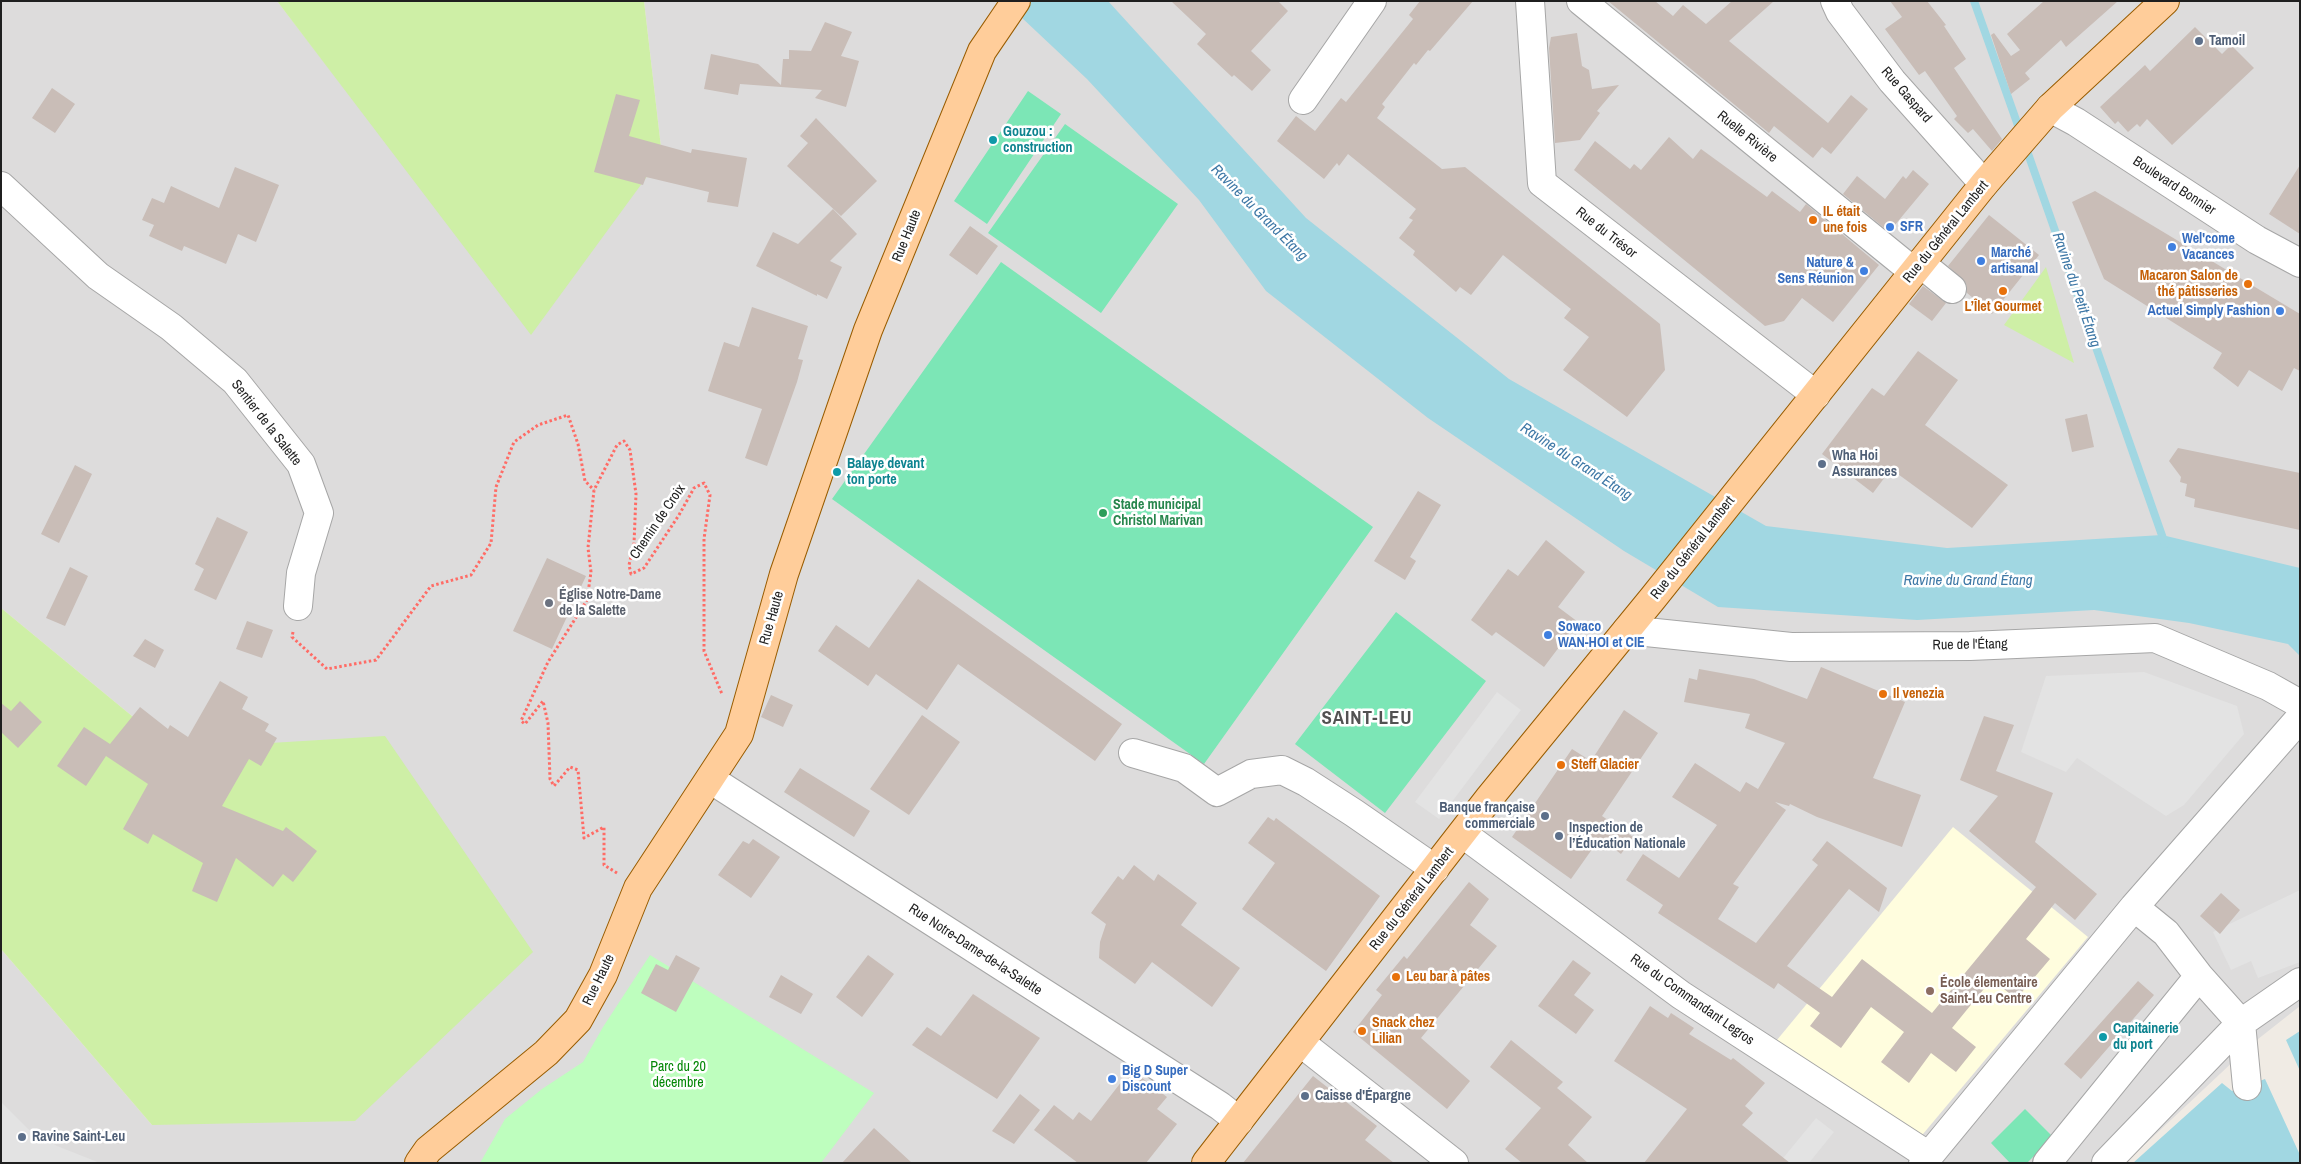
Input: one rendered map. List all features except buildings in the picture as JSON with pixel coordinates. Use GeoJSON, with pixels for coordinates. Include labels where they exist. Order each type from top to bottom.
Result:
{"type":"FeatureCollection","features":[{"type":"Feature","properties":{"kind":"main road","name":"Rue Haute"},"geometry":{"type":"LineString","coordinates":[[419,1163],[428,1150],[546,1053],[578,1020],[603,975],[638,888],[739,734],[784,574],[868,330],[982,51],[1016,1]]}},
{"type":"Feature","properties":{"kind":"main road","name":"Rue du Général Lambert"},"geometry":{"type":"LineString","coordinates":[[1206,1163],[1301,1043],[1434,869],[1990,176],[2043,117],[2165,1]]}},
{"type":"Feature","properties":{"kind":"street"},"geometry":{"type":"LineString","coordinates":[[1303,100],[1372,1]]}},
{"type":"Feature","properties":{"kind":"street","name":"Rue du Trésor"},"geometry":{"type":"LineString","coordinates":[[1530,1],[1542,184],[1816,395]]}},
{"type":"Feature","properties":{"kind":"street","name":"Ruelle Rivière"},"geometry":{"type":"LineString","coordinates":[[1581,1],[1917,268],[1952,289]]}},
{"type":"Feature","properties":{"kind":"street","name":"Rue Gaspard"},"geometry":{"type":"LineString","coordinates":[[1835,1],[1840,12],[1892,81],[1990,176]]}},
{"type":"Feature","properties":{"kind":"street","name":"Boulevard Bonnier"},"geometry":{"type":"LineString","coordinates":[[2043,117],[2257,240],[2300,262]]}},
{"type":"Feature","properties":{"kind":"street","name":"Sentier de la Salette"},"geometry":{"type":"LineString","coordinates":[[1,186],[98,276],[171,327],[235,381],[301,464],[319,513],[301,573],[298,606]]}},
{"type":"Feature","properties":{"kind":"street","name":"Rue de l'Étang"},"geometry":{"type":"LineString","coordinates":[[1627,630],[1791,647],[1970,646],[2155,638],[2268,686],[2300,704]]}},
{"type":"Feature","properties":{"kind":"street"},"geometry":{"type":"LineString","coordinates":[[1926,1159],[2134,907],[2300,718]]}},
{"type":"Feature","properties":{"kind":"street"},"geometry":{"type":"LineString","coordinates":[[1133,753],[1184,768],[1218,792],[1251,774],[1282,770],[1306,782],[1346,807],[1434,869]]}},
{"type":"Feature","properties":{"kind":"street","name":"Rue Notre-Dame-de-la-Salette"},"geometry":{"type":"LineString","coordinates":[[710,780],[1220,1106],[1240,1121]]}},
{"type":"Feature","properties":{"kind":"street","name":"Rue du Commandant Legros"},"geometry":{"type":"LineString","coordinates":[[1463,834],[1681,995],[1926,1159]]}},
{"type":"Feature","properties":{"kind":"street"},"geometry":{"type":"LineString","coordinates":[[2134,907],[2166,933],[2199,976],[2241,1023],[2247,1086]]}},
{"type":"Feature","properties":{"kind":"street"},"geometry":{"type":"LineString","coordinates":[[2048,1163],[2199,976]]}},
{"type":"Feature","properties":{"kind":"street"},"geometry":{"type":"LineString","coordinates":[[2106,1163],[2241,1023],[2300,982]]}},
{"type":"Feature","properties":{"kind":"street"},"geometry":{"type":"LineString","coordinates":[[1301,1043],[1454,1163]]}},
{"type":"Feature","properties":{"kind":"path"},"geometry":{"type":"LineString","coordinates":[[298,606],[292,637],[327,669],[376,660],[432,586],[471,575],[491,543],[496,487],[514,442],[538,425],[568,415],[578,444],[585,481],[594,490]]}},
{"type":"Feature","properties":{"kind":"path","name":"Chemin de Croix"},"geometry":{"type":"LineString","coordinates":[[638,888],[604,865],[604,827],[584,838],[578,770],[570,767],[554,786],[550,779],[548,723],[542,701],[525,724],[521,721],[548,662],[587,600],[591,572],[588,548],[594,490],[616,445],[624,441],[630,450],[636,494],[634,544],[629,565],[631,574],[644,568],[679,515],[694,488],[704,483],[710,496],[704,539],[704,651]]}},
{"type":"Feature","properties":{"kind":"shaded area"},"geometry":{"type":"Polygon","coordinates":[[[1,1],[277,1],[383,138],[662,156],[644,1],[2300,1],[2300,1006],[2253,1043],[2125,1163],[1,1163],[1,949],[152,1125],[172,749],[1,608],[1,1]]]}},
{"type":"Feature","properties":{"kind":"shaded area"},"geometry":{"type":"Polygon","coordinates":[[[2144,672],[2237,706],[2244,734],[2184,805],[2166,816],[2077,758],[2066,772],[2021,752],[2046,676],[2144,672]]]}},
{"type":"Feature","properties":{"kind":"shaded area"},"geometry":{"type":"Polygon","coordinates":[[[1497,692],[1521,710],[1439,819],[1415,802],[1497,692]]]}},
{"type":"Feature","properties":{"kind":"shaded area","name":"École élementaire Saint-Leu Centre"},"geometry":{"type":"Polygon","coordinates":[[[1953,827],[2088,937],[1918,1140],[1772,1046],[1953,827]]]}},
{"type":"Feature","properties":{"kind":"shaded area"},"geometry":{"type":"Polygon","coordinates":[[[2300,890],[2300,962],[2258,978],[2251,961],[2231,970],[2213,932],[2300,890]]]}},
{"type":"Feature","properties":{"kind":"shaded area","name":"Ravine Saint-Leu"},"geometry":{"type":"Polygon","coordinates":[[[1,1102],[28,1129],[57,1146],[100,1163],[1,1163],[1,1102]]]}},
{"type":"Feature","properties":{"kind":"shaded area"},"geometry":{"type":"Polygon","coordinates":[[[1816,1118],[1834,1132],[1809,1163],[1779,1163],[1816,1118]]]}},
{"type":"Feature","properties":{"kind":"green space"},"geometry":{"type":"Polygon","coordinates":[[[277,1],[644,1],[662,156],[531,335],[277,1]]]}},
{"type":"Feature","properties":{"kind":"green space"},"geometry":{"type":"Polygon","coordinates":[[[1028,91],[1061,114],[987,224],[954,201],[1028,91]]]}},
{"type":"Feature","properties":{"kind":"green space"},"geometry":{"type":"Polygon","coordinates":[[[1065,124],[1178,204],[1101,313],[988,233],[1065,124]]]}},
{"type":"Feature","properties":{"kind":"green space","name":"Stade municipal Christol Marivan"},"geometry":{"type":"Polygon","coordinates":[[[1001,262],[1373,527],[1204,764],[832,499],[1001,262]]]}},
{"type":"Feature","properties":{"kind":"green space"},"geometry":{"type":"Polygon","coordinates":[[[2046,267],[2074,363],[2004,325],[2046,267]]]}},
{"type":"Feature","properties":{"kind":"green space"},"geometry":{"type":"Polygon","coordinates":[[[1,608],[172,749],[385,736],[533,952],[355,1121],[152,1125],[1,949],[1,608]]]}},
{"type":"Feature","properties":{"kind":"green space"},"geometry":{"type":"Polygon","coordinates":[[[1396,612],[1486,681],[1385,813],[1295,744],[1396,612]]]}},
{"type":"Feature","properties":{"kind":"green space","name":"Parc du 20 décembre"},"geometry":{"type":"Polygon","coordinates":[[[650,955],[874,1093],[821,1163],[480,1163],[505,1119],[542,1089],[583,1062],[603,1027],[650,955]]]}},
{"type":"Feature","properties":{"kind":"green space"},"geometry":{"type":"Polygon","coordinates":[[[2025,1109],[2053,1137],[2027,1163],[2010,1163],[1991,1143],[2025,1109]]]}},
{"type":"Feature","properties":{"kind":"water","name":"Ravine du Grand Étang"},"geometry":{"type":"Polygon","coordinates":[[[1004,1],[1108,1],[1306,218],[1509,379],[1766,526],[1947,548],[2162,535],[2300,568],[2300,656],[2288,644],[2189,623],[2094,610],[1917,620],[1718,607],[1624,551],[1428,418],[1266,291],[1199,200],[1087,79],[1004,1]]]}},
{"type":"Feature","properties":{"kind":"water"},"geometry":{"type":"Polygon","coordinates":[[[2300,1031],[2300,1071],[2286,1040],[2300,1031]]]}},
{"type":"Feature","properties":{"kind":"water"},"geometry":{"type":"Polygon","coordinates":[[[2265,1079],[2300,1155],[2300,1163],[2133,1163],[2222,1083],[2232,1091],[2265,1079]]]}},
{"type":"Feature","properties":{"kind":"waterway","name":"Ravine du Petit Étang"},"geometry":{"type":"LineString","coordinates":[[1974,1],[2021,134]]}},
{"type":"Feature","properties":{"kind":"waterway","name":"Ravine du Petit Étang"},"geometry":{"type":"LineString","coordinates":[[2025,145],[2165,544]]}},
{"type":"Feature","properties":{"kind":"place","name":"Tamoil"},"geometry":{"type":"Point","coordinates":[2199,41]}},
{"type":"Feature","properties":{"kind":"place","name":"Gouzou : construction"},"geometry":{"type":"Point","coordinates":[993,140]}},
{"type":"Feature","properties":{"kind":"place","name":"IL était une fois"},"geometry":{"type":"Point","coordinates":[1813,220]}},
{"type":"Feature","properties":{"kind":"place","name":"SFR"},"geometry":{"type":"Point","coordinates":[1890,227]}},
{"type":"Feature","properties":{"kind":"place","name":"Wel'come Vacances"},"geometry":{"type":"Point","coordinates":[2172,247]}},
{"type":"Feature","properties":{"kind":"place","name":"Marché artisanal"},"geometry":{"type":"Point","coordinates":[1981,261]}},
{"type":"Feature","properties":{"kind":"place","name":"Nature & Sens Réunion"},"geometry":{"type":"Point","coordinates":[1864,271]}},
{"type":"Feature","properties":{"kind":"place","name":"Macaron Salon de thé pâtisseries"},"geometry":{"type":"Point","coordinates":[2248,284]}},
{"type":"Feature","properties":{"kind":"place","name":"L’Îlet Gourmet"},"geometry":{"type":"Point","coordinates":[2003,291]}},
{"type":"Feature","properties":{"kind":"place","name":"Actuel Simply Fashion"},"geometry":{"type":"Point","coordinates":[2280,311]}},
{"type":"Feature","properties":{"kind":"place","name":"Wha Hoi Assurances"},"geometry":{"type":"Point","coordinates":[1822,464]}},
{"type":"Feature","properties":{"kind":"place","name":"Balaye devant ton porte"},"geometry":{"type":"Point","coordinates":[837,472]}},
{"type":"Feature","properties":{"kind":"place","name":"Stade municipal Christol Marivan"},"geometry":{"type":"Point","coordinates":[1103,513]}},
{"type":"Feature","properties":{"kind":"place","name":"Église Notre-Dame de la Salette"},"geometry":{"type":"Point","coordinates":[549,603]}},
{"type":"Feature","properties":{"kind":"place","name":"Sowaco WAN-HOI et CIE"},"geometry":{"type":"Point","coordinates":[1548,635]}},
{"type":"Feature","properties":{"kind":"place","name":"Il venezia"},"geometry":{"type":"Point","coordinates":[1883,694]}},
{"type":"Feature","properties":{"kind":"place","name":"Steff Glacier"},"geometry":{"type":"Point","coordinates":[1561,765]}},
{"type":"Feature","properties":{"kind":"place","name":"Banque française commerciale"},"geometry":{"type":"Point","coordinates":[1545,816]}},
{"type":"Feature","properties":{"kind":"place","name":"Inspection de l’Éducation Nationale"},"geometry":{"type":"Point","coordinates":[1559,836]}},
{"type":"Feature","properties":{"kind":"place","name":"Leu bar à pâtes"},"geometry":{"type":"Point","coordinates":[1396,977]}},
{"type":"Feature","properties":{"kind":"place","name":"École élementaire Saint-Leu Centre"},"geometry":{"type":"Point","coordinates":[1930,991]}},
{"type":"Feature","properties":{"kind":"place","name":"Snack chez Lilian"},"geometry":{"type":"Point","coordinates":[1362,1031]}},
{"type":"Feature","properties":{"kind":"place","name":"Capitainerie du port"},"geometry":{"type":"Point","coordinates":[2103,1037]}},
{"type":"Feature","properties":{"kind":"place","name":"Big D Super Discount"},"geometry":{"type":"Point","coordinates":[1112,1079]}},
{"type":"Feature","properties":{"kind":"place","name":"Caisse d'Épargne"},"geometry":{"type":"Point","coordinates":[1305,1096]}},
{"type":"Feature","properties":{"kind":"place","name":"Ravine Saint-Leu"},"geometry":{"type":"Point","coordinates":[22,1137]}},
{"type":"Feature","properties":{"kind":"district","name":"SAINT-LEU"},"geometry":{"type":"Point","coordinates":[1367,719]}}]}
